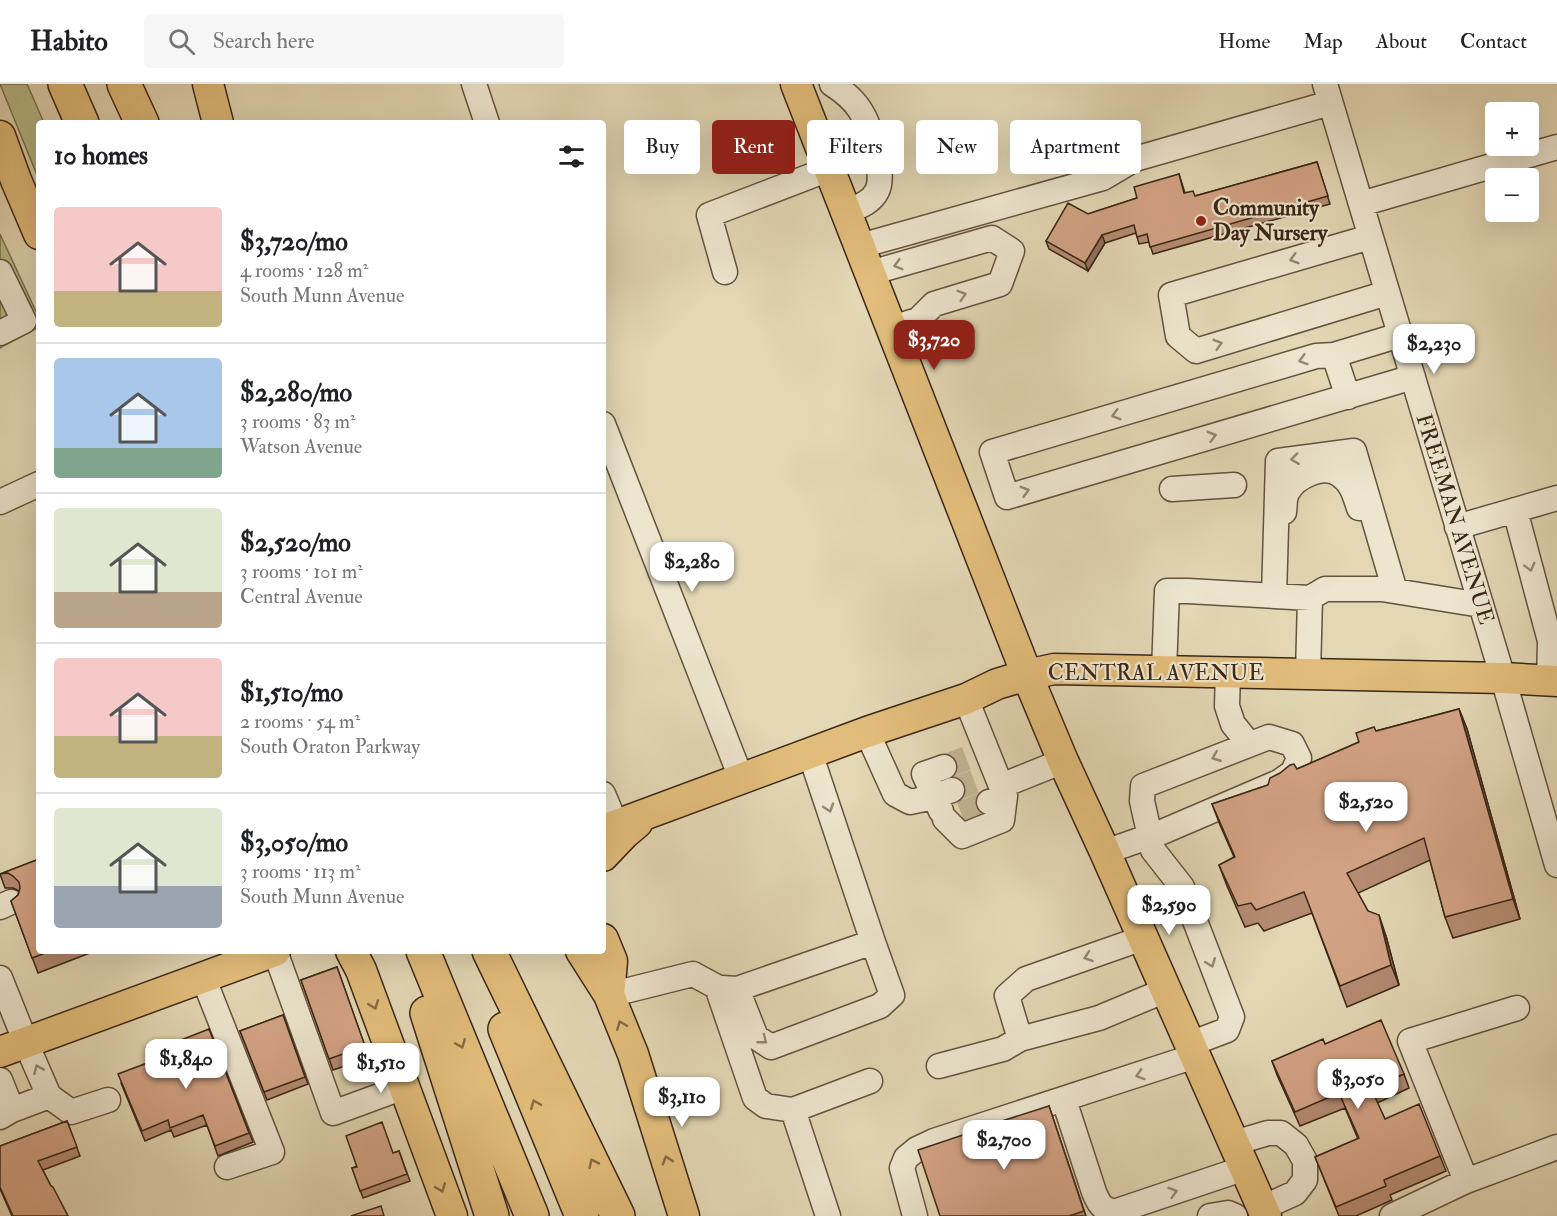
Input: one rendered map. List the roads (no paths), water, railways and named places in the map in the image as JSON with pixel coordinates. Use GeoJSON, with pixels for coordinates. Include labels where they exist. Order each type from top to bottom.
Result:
{"type":"FeatureCollection","features":[{"type":"Feature","properties":{"kind":"highway"},"geometry":{"type":"LineString","coordinates":[[65,84],[81,120]]}},
{"type":"Feature","properties":{"kind":"highway"},"geometry":{"type":"LineString","coordinates":[[124,84],[140,120]]}},
{"type":"Feature","properties":{"kind":"highway"},"geometry":{"type":"LineString","coordinates":[[409,954],[492,1216]]}},
{"type":"Feature","properties":{"kind":"highway"},"geometry":{"type":"LineString","coordinates":[[424,954],[532,1216]]}},
{"type":"Feature","properties":{"kind":"highway"},"geometry":{"type":"LineString","coordinates":[[477,954],[517,1060],[582,1216]]}},
{"type":"Feature","properties":{"kind":"highway"},"geometry":{"type":"LineString","coordinates":[[490,954],[618,1216]]}},
{"type":"Feature","properties":{"kind":"main road"},"geometry":{"type":"LineString","coordinates":[[208,84],[217,120]]}},
{"type":"Feature","properties":{"kind":"main road"},"geometry":{"type":"LineString","coordinates":[[797,84],[811,120]]}},
{"type":"Feature","properties":{"kind":"main road"},"geometry":{"type":"LineString","coordinates":[[0,136],[36,227]]}},
{"type":"Feature","properties":{"kind":"main road"},"geometry":{"type":"LineString","coordinates":[[833,174],[859,205],[865,259],[1027,675],[1239,1156],[1254,1213]]}},
{"type":"Feature","properties":{"kind":"main road","name":"CENTRAL AVENUE"},"geometry":{"type":"LineString","coordinates":[[609,827],[867,732],[966,699],[997,684],[1054,669],[1553,681]]}},
{"type":"Feature","properties":{"kind":"main road"},"geometry":{"type":"LineString","coordinates":[[606,853],[624,834],[653,811]]}},
{"type":"Feature","properties":{"kind":"main road"},"geometry":{"type":"LineString","coordinates":[[606,946],[612,961],[609,995]]}},
{"type":"Feature","properties":{"kind":"main road"},"geometry":{"type":"LineString","coordinates":[[13,1048],[226,965],[264,954]]}},
{"type":"Feature","properties":{"kind":"main road"},"geometry":{"type":"LineString","coordinates":[[353,954],[361,970],[452,1216]]}},
{"type":"Feature","properties":{"kind":"main road"},"geometry":{"type":"LineString","coordinates":[[582,954],[609,995],[633,1054],[684,1216]]}},
{"type":"Feature","properties":{"kind":"street"},"geometry":{"type":"LineString","coordinates":[[474,84],[486,120]]}},
{"type":"Feature","properties":{"kind":"street"},"geometry":{"type":"LineString","coordinates":[[834,85],[845,92],[860,109],[871,131],[880,175],[878,190],[859,205]]}},
{"type":"Feature","properties":{"kind":"street"},"geometry":{"type":"LineString","coordinates":[[865,259],[1103,178],[1135,159],[1327,94]]}},
{"type":"Feature","properties":{"kind":"street","name":"FREEMAN AVENUE"},"geometry":{"type":"LineString","coordinates":[[1327,94],[1557,865]]}},
{"type":"Feature","properties":{"kind":"street"},"geometry":{"type":"LineString","coordinates":[[1361,204],[1557,147]]}},
{"type":"Feature","properties":{"kind":"street"},"geometry":{"type":"LineString","coordinates":[[725,272],[709,216],[816,174]]}},
{"type":"Feature","properties":{"kind":"street"},"geometry":{"type":"LineString","coordinates":[[1370,237],[1171,295],[1178,336],[1196,351],[1387,293]]}},
{"type":"Feature","properties":{"kind":"street"},"geometry":{"type":"LineString","coordinates":[[865,259],[992,238],[1012,251],[999,284],[934,304],[918,320],[892,328]]}},
{"type":"Feature","properties":{"kind":"street"},"geometry":{"type":"LineString","coordinates":[[0,272],[24,321],[0,333]]}},
{"type":"Feature","properties":{"kind":"street"},"geometry":{"type":"LineString","coordinates":[[1400,335],[1334,355],[1316,356],[992,452],[1007,497],[1413,377]]}},
{"type":"Feature","properties":{"kind":"street"},"geometry":{"type":"LineString","coordinates":[[1334,355],[1348,397]]}},
{"type":"Feature","properties":{"kind":"street"},"geometry":{"type":"LineString","coordinates":[[606,432],[741,778]]}},
{"type":"Feature","properties":{"kind":"street"},"geometry":{"type":"LineString","coordinates":[[1274,589],[1278,460],[1354,452],[1393,585]]}},
{"type":"Feature","properties":{"kind":"street"},"geometry":{"type":"LineString","coordinates":[[0,502],[36,485]]}},
{"type":"Feature","properties":{"kind":"street"},"geometry":{"type":"LineString","coordinates":[[1172,489],[1234,485]]}},
{"type":"Feature","properties":{"kind":"street"},"geometry":{"type":"LineString","coordinates":[[1457,526],[1557,498]]}},
{"type":"Feature","properties":{"kind":"street"},"geometry":{"type":"LineString","coordinates":[[1515,510],[1550,641],[1553,681]]}},
{"type":"Feature","properties":{"kind":"street"},"geometry":{"type":"LineString","coordinates":[[1164,671],[1167,591],[1274,589],[1310,598],[1325,589],[1382,589],[1393,585],[1481,605]]}},
{"type":"Feature","properties":{"kind":"street"},"geometry":{"type":"LineString","coordinates":[[1308,674],[1310,598]]}},
{"type":"Feature","properties":{"kind":"street"},"geometry":{"type":"LineString","coordinates":[[1228,672],[1227,706],[1233,724],[1249,744]]}},
{"type":"Feature","properties":{"kind":"street"},"geometry":{"type":"LineString","coordinates":[[944,766],[924,774],[943,793],[962,836],[1002,820],[966,699]]}},
{"type":"Feature","properties":{"kind":"street"},"geometry":{"type":"LineString","coordinates":[[867,732],[895,794],[910,802],[943,793]]}},
{"type":"Feature","properties":{"kind":"street"},"geometry":{"type":"LineString","coordinates":[[915,1216],[902,1168],[906,1158],[917,1149],[1064,1100],[1193,1050],[1227,1030],[1232,1017],[1182,887],[1153,850],[1151,836],[1142,801],[1143,786],[1269,736],[1292,744],[1299,758],[1293,772],[1279,782],[1151,836],[1105,852]]}},
{"type":"Feature","properties":{"kind":"street"},"geometry":{"type":"LineString","coordinates":[[609,995],[693,974],[727,988],[756,1037],[771,1047],[880,1006],[892,994],[810,753]]}},
{"type":"Feature","properties":{"kind":"street"},"geometry":{"type":"LineString","coordinates":[[990,778],[1063,760]]}},
{"type":"Feature","properties":{"kind":"street"},"geometry":{"type":"LineString","coordinates":[[606,810],[609,827]]}},
{"type":"Feature","properties":{"kind":"street"},"geometry":{"type":"LineString","coordinates":[[1020,1039],[1007,996],[1026,979],[1143,938]]}},
{"type":"Feature","properties":{"kind":"street"},"geometry":{"type":"LineString","coordinates":[[727,988],[873,942]]}},
{"type":"Feature","properties":{"kind":"street"},"geometry":{"type":"LineString","coordinates":[[276,954],[333,1113],[404,1088]]}},
{"type":"Feature","properties":{"kind":"street"},"geometry":{"type":"LineString","coordinates":[[226,965],[272,1152],[227,1167]]}},
{"type":"Feature","properties":{"kind":"street"},"geometry":{"type":"LineString","coordinates":[[0,978],[13,1048],[49,1096],[71,1112],[108,1100]]}},
{"type":"Feature","properties":{"kind":"street"},"geometry":{"type":"LineString","coordinates":[[727,988],[755,1098],[766,1106],[793,1110],[870,1081]]}},
{"type":"Feature","properties":{"kind":"street"},"geometry":{"type":"LineString","coordinates":[[939,1066],[1003,1049],[1020,1039],[1099,1018],[1166,990]]}},
{"type":"Feature","properties":{"kind":"street"},"geometry":{"type":"LineString","coordinates":[[1466,1181],[1410,1041],[1517,1008]]}},
{"type":"Feature","properties":{"kind":"street"},"geometry":{"type":"LineString","coordinates":[[0,1080],[6,1113],[49,1096]]}},
{"type":"Feature","properties":{"kind":"street"},"geometry":{"type":"LineString","coordinates":[[1064,1100],[1099,1204],[1114,1212],[1239,1156],[1268,1133],[1281,1133],[1296,1145],[1305,1161],[1305,1180],[1295,1193],[1254,1213],[1210,1216]]}},
{"type":"Feature","properties":{"kind":"street"},"geometry":{"type":"LineString","coordinates":[[793,1110],[828,1216]]}},
{"type":"Feature","properties":{"kind":"street"},"geometry":{"type":"LineString","coordinates":[[1392,1216],[1466,1181],[1557,1147]]}},
{"type":"Feature","properties":{"kind":"tunnel"},"geometry":{"type":"LineString","coordinates":[[944,767],[972,756]]}},
{"type":"Feature","properties":{"kind":"tunnel"},"geometry":{"type":"LineString","coordinates":[[952,790],[981,779]]}},
{"type":"Feature","properties":{"kind":"tunnel"},"geometry":{"type":"LineString","coordinates":[[961,813],[989,802]]}},
{"type":"Feature","properties":{"kind":"place","name":"Community Day Nursery"},"geometry":{"type":"Point","coordinates":[1201,221]}}]}
